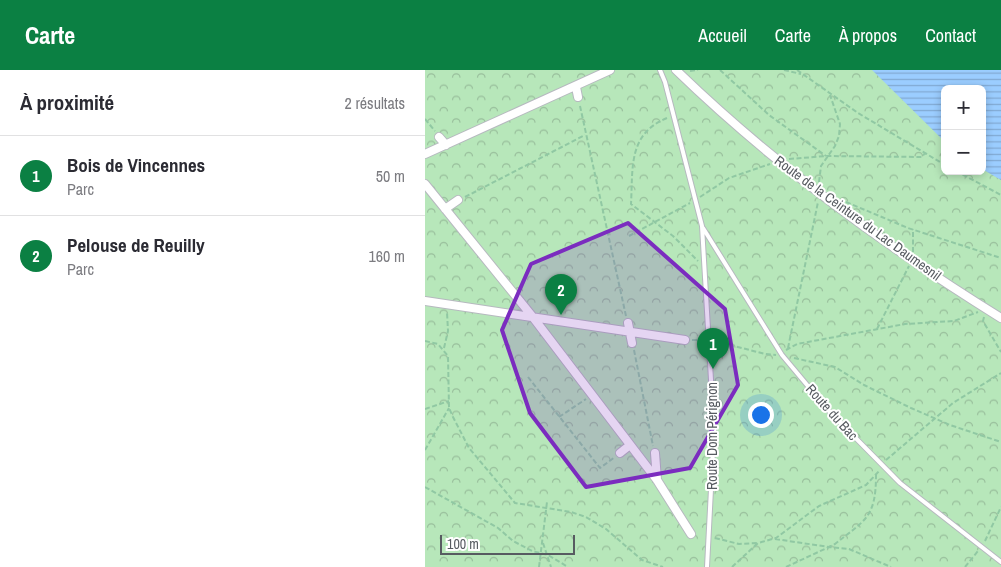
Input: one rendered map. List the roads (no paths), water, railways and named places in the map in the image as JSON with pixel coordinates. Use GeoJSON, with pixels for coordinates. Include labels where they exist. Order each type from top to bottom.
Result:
{"type":"FeatureCollection","features":[{"type":"Feature","properties":{"kind":"street"},"geometry":{"type":"LineString","coordinates":[[425,154],[610,70]]}},
{"type":"Feature","properties":{"kind":"street","name":"Route de la Ceinture du Lac Daumesnil"},"geometry":{"type":"LineString","coordinates":[[675,70],[779,161],[819,192],[912,260],[1001,318]]}},
{"type":"Feature","properties":{"kind":"street"},"geometry":{"type":"LineString","coordinates":[[576,87],[578,97]]}},
{"type":"Feature","properties":{"kind":"street"},"geometry":{"type":"LineString","coordinates":[[439,137],[446,145]]}},
{"type":"Feature","properties":{"kind":"street"},"geometry":{"type":"LineString","coordinates":[[425,184],[532,316],[657,480],[691,534]]}},
{"type":"Feature","properties":{"kind":"street"},"geometry":{"type":"LineString","coordinates":[[445,209],[458,200]]}},
{"type":"Feature","properties":{"kind":"street"},"geometry":{"type":"LineString","coordinates":[[425,301],[685,340]]}},
{"type":"Feature","properties":{"kind":"street"},"geometry":{"type":"LineString","coordinates":[[628,323],[632,343]]}},
{"type":"Feature","properties":{"kind":"street"},"geometry":{"type":"LineString","coordinates":[[619,454],[630,445]]}},
{"type":"Feature","properties":{"kind":"street"},"geometry":{"type":"LineString","coordinates":[[655,453],[657,480]]}},
{"type":"Feature","properties":{"kind":"lane","name":"Route Dom Pérignon"},"geometry":{"type":"LineString","coordinates":[[660,70],[674,116],[702,226],[714,431],[710,538],[707,567]]}},
{"type":"Feature","properties":{"kind":"lane","name":"Route du Bac"},"geometry":{"type":"LineString","coordinates":[[702,226],[782,355],[827,410],[900,484],[980,548],[1001,562]]}},
{"type":"Feature","properties":{"kind":"water"},"geometry":{"type":"Polygon","coordinates":[[[872,70],[1001,70],[1001,180],[986,171],[986,85],[941,85],[941,138],[872,70]]]}},
{"type":"Feature","properties":{"kind":"place","name":"Pelouse de Reuilly"},"geometry":{"type":"Point","coordinates":[561,315]}},
{"type":"Feature","properties":{"kind":"place","name":"Bois de Vincennes"},"geometry":{"type":"Point","coordinates":[713,369]}}]}
